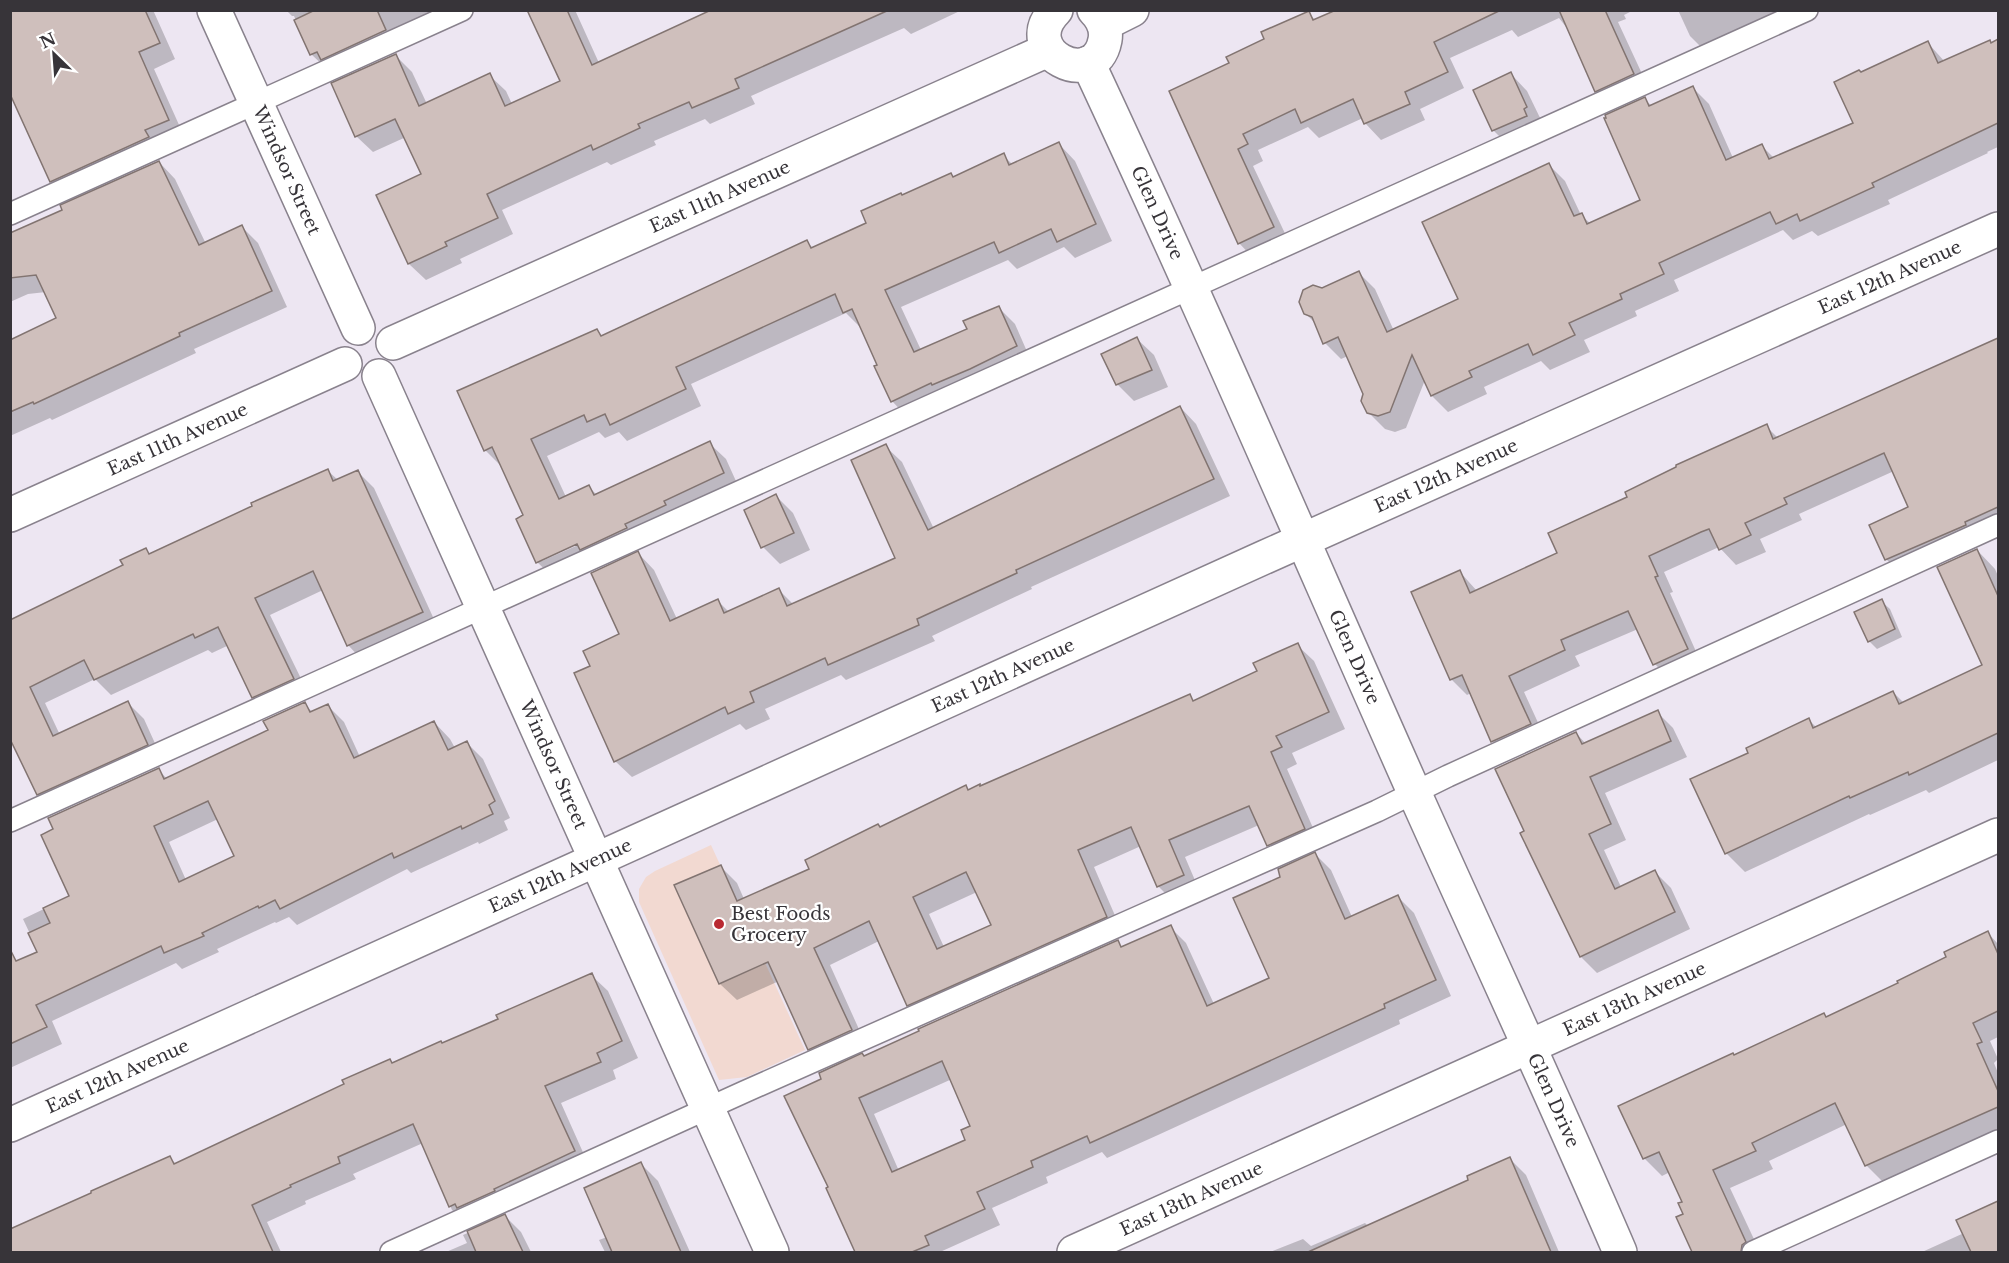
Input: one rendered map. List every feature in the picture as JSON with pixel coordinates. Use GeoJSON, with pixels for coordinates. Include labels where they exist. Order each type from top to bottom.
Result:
{"type":"FeatureCollection","features":[{"type":"Feature","properties":{"kind":"street","name":"Windsor Street"},"geometry":{"type":"LineString","coordinates":[[214,10],[358,328]]}},
{"type":"Feature","properties":{"kind":"street"},"geometry":{"type":"LineString","coordinates":[[1056,10],[1048,20],[1045,30],[1048,50],[1061,62],[1080,65],[1088,63],[1102,50],[1110,15]]}},
{"type":"Feature","properties":{"kind":"street","name":"East 11th Avenue"},"geometry":{"type":"LineString","coordinates":[[393,343],[1048,50]]}},
{"type":"Feature","properties":{"kind":"street","name":"Glen Drive"},"geometry":{"type":"LineString","coordinates":[[1088,63],[1304,539],[1529,1047],[1547,1082],[1620,1252]]}},
{"type":"Feature","properties":{"kind":"street","name":"East 12th Avenue"},"geometry":{"type":"LineString","coordinates":[[10,1125],[1304,539],[1998,229]]}},
{"type":"Feature","properties":{"kind":"street"},"geometry":{"type":"LineString","coordinates":[[375,327],[382,330],[393,343],[394,358],[391,365],[379,376],[364,378],[350,371],[345,364],[342,348],[345,339],[358,328],[375,327]]}},
{"type":"Feature","properties":{"kind":"street","name":"East 11th Avenue"},"geometry":{"type":"LineString","coordinates":[[10,515],[345,364]]}},
{"type":"Feature","properties":{"kind":"street","name":"Windsor Street"},"geometry":{"type":"LineString","coordinates":[[379,376],[772,1252]]}},
{"type":"Feature","properties":{"kind":"street","name":"East 13th Avenue"},"geometry":{"type":"LineString","coordinates":[[1074,1252],[1998,835]]}},
{"type":"Feature","properties":{"kind":"lane"},"geometry":{"type":"LineString","coordinates":[[10,214],[462,10]]}},
{"type":"Feature","properties":{"kind":"lane"},"geometry":{"type":"LineString","coordinates":[[10,821],[1807,10]]}},
{"type":"Feature","properties":{"kind":"lane"},"geometry":{"type":"LineString","coordinates":[[391,1252],[1415,793],[1998,525]]}},
{"type":"Feature","properties":{"kind":"lane"},"geometry":{"type":"LineString","coordinates":[[1753,1252],[1998,1141]]}},
{"type":"Feature","properties":{"kind":"shaded area"},"geometry":{"type":"Polygon","coordinates":[[[711,845],[805,1050],[747,1077],[719,1080],[639,902],[639,889],[646,877],[711,845]]]}},
{"type":"Feature","properties":{"kind":"building"},"geometry":{"type":"Polygon","coordinates":[[[10,10],[145,10],[160,43],[139,52],[169,120],[145,130],[149,137],[50,182],[10,94],[10,10]]]}},
{"type":"Feature","properties":{"kind":"building"},"geometry":{"type":"Polygon","coordinates":[[[315,10],[377,10],[386,30],[321,60],[317,52],[310,55],[294,20],[315,10]]]}},
{"type":"Feature","properties":{"kind":"building"},"geometry":{"type":"Polygon","coordinates":[[[527,10],[567,10],[592,65],[711,10],[889,10],[735,79],[739,88],[692,108],[689,102],[638,124],[640,128],[593,150],[591,145],[487,194],[498,218],[445,242],[447,246],[408,264],[376,195],[421,174],[395,119],[355,137],[331,83],[396,54],[419,106],[490,73],[505,106],[560,81],[527,10]]]}},
{"type":"Feature","properties":{"kind":"building"},"geometry":{"type":"Polygon","coordinates":[[[1336,10],[1501,10],[1434,42],[1448,72],[1405,92],[1410,104],[1364,124],[1353,99],[1301,123],[1295,109],[1243,134],[1248,144],[1238,149],[1274,227],[1238,244],[1169,91],[1229,63],[1226,57],[1264,39],[1261,32],[1309,11],[1313,20],[1336,10]]]}},
{"type":"Feature","properties":{"kind":"building"},"geometry":{"type":"Polygon","coordinates":[[[1559,10],[1605,10],[1634,74],[1595,92],[1559,10]]]}},
{"type":"Feature","properties":{"kind":"building"},"geometry":{"type":"Polygon","coordinates":[[[1998,39],[1998,123],[1872,183],[1874,187],[1800,221],[1797,214],[1776,224],[1770,212],[1659,263],[1664,274],[1620,294],[1622,299],[1569,323],[1575,335],[1533,355],[1528,344],[1469,371],[1472,377],[1431,396],[1412,355],[1390,412],[1378,416],[1367,413],[1361,401],[1363,394],[1338,337],[1323,344],[1312,317],[1304,314],[1299,302],[1303,290],[1313,285],[1322,288],[1359,271],[1387,332],[1458,299],[1422,222],[1549,163],[1574,216],[1582,213],[1587,224],[1640,200],[1604,118],[1606,118],[1605,115],[1645,97],[1649,106],[1693,86],[1726,160],[1762,144],[1769,159],[1853,123],[1834,82],[1928,41],[1938,63],[1990,40],[1991,43],[1998,39]]]}},
{"type":"Feature","properties":{"kind":"building"},"geometry":{"type":"Polygon","coordinates":[[[1511,72],[1527,107],[1524,109],[1527,116],[1492,131],[1473,90],[1511,72]]]}},
{"type":"Feature","properties":{"kind":"building"},"geometry":{"type":"Polygon","coordinates":[[[1059,142],[1096,224],[1057,242],[1051,229],[999,253],[994,242],[885,290],[914,352],[967,329],[963,321],[999,306],[1017,346],[970,369],[932,385],[931,383],[891,402],[852,309],[843,313],[835,294],[676,367],[686,389],[610,425],[605,414],[587,422],[584,415],[531,439],[559,499],[589,485],[594,495],[710,441],[724,473],[664,501],[666,505],[625,524],[627,528],[580,550],[577,544],[536,563],[516,519],[523,515],[492,447],[484,451],[457,391],[597,329],[601,336],[807,240],[811,248],[866,223],[861,211],[901,193],[902,195],[951,173],[953,177],[1004,153],[1009,165],[1059,142]]]}},
{"type":"Feature","properties":{"kind":"building"},"geometry":{"type":"Polygon","coordinates":[[[159,161],[199,245],[242,225],[272,291],[179,333],[180,336],[34,404],[33,402],[10,412],[10,340],[56,318],[36,275],[10,278],[10,233],[62,210],[60,205],[159,161]]]}},
{"type":"Feature","properties":{"kind":"building"},"geometry":{"type":"Polygon","coordinates":[[[1137,337],[1152,370],[1116,385],[1101,354],[1137,337]]]}},
{"type":"Feature","properties":{"kind":"building"},"geometry":{"type":"Polygon","coordinates":[[[1998,338],[1998,507],[1965,522],[1966,525],[1885,560],[1869,525],[1908,507],[1884,453],[1784,498],[1787,504],[1745,523],[1751,535],[1719,550],[1709,529],[1649,556],[1658,576],[1655,577],[1688,649],[1653,665],[1628,611],[1561,640],[1565,650],[1509,676],[1531,724],[1491,742],[1462,675],[1450,680],[1411,592],[1460,570],[1470,593],[1557,553],[1548,533],[1627,497],[1625,492],[1676,465],[1767,424],[1773,439],[1998,338]]]}},
{"type":"Feature","properties":{"kind":"building"},"geometry":{"type":"Polygon","coordinates":[[[1180,406],[1214,479],[1016,570],[1017,573],[917,619],[919,625],[828,665],[825,658],[750,692],[754,702],[728,714],[725,707],[614,762],[574,673],[590,666],[583,651],[619,634],[591,573],[638,551],[670,621],[718,599],[724,613],[779,588],[787,606],[895,558],[851,460],[886,444],[928,530],[1180,406]]]}},
{"type":"Feature","properties":{"kind":"building"},"geometry":{"type":"Polygon","coordinates":[[[328,469],[333,481],[358,470],[423,612],[347,646],[313,571],[255,598],[294,679],[252,698],[218,627],[195,638],[193,634],[94,680],[84,660],[30,687],[53,736],[128,701],[148,745],[37,795],[10,739],[10,620],[123,565],[120,560],[146,548],[149,554],[252,506],[251,503],[328,469]]]}},
{"type":"Feature","properties":{"kind":"building"},"geometry":{"type":"Polygon","coordinates":[[[776,494],[794,533],[761,548],[744,510],[776,494]]]}},
{"type":"Feature","properties":{"kind":"building"},"geometry":{"type":"Polygon","coordinates":[[[1977,549],[1998,596],[1998,733],[1909,775],[1908,772],[1850,798],[1849,796],[1725,854],[1690,779],[1748,753],[1746,748],[1809,718],[1813,728],[1893,691],[1899,704],[1982,665],[1937,567],[1977,549]]]}},
{"type":"Feature","properties":{"kind":"building"},"geometry":{"type":"Polygon","coordinates":[[[1882,599],[1895,629],[1868,642],[1854,612],[1882,599]]]}},
{"type":"Feature","properties":{"kind":"building"},"geometry":{"type":"Polygon","coordinates":[[[1298,643],[1329,712],[1276,736],[1282,747],[1271,752],[1305,829],[1267,846],[1249,806],[1169,840],[1184,875],[1157,887],[1131,827],[1078,850],[1107,917],[907,1006],[869,921],[814,948],[852,1030],[808,1050],[768,962],[719,984],[674,885],[721,865],[737,901],[809,869],[805,860],[878,824],[880,827],[966,785],[968,790],[980,784],[980,786],[1190,694],[1193,701],[1257,671],[1253,663],[1298,643]],[[966,872],[913,897],[937,949],[991,925],[966,872]]]}},
{"type":"Feature","properties":{"kind":"building"},"geometry":{"type":"Polygon","coordinates":[[[305,702],[310,712],[328,704],[354,758],[434,721],[448,750],[467,741],[495,801],[489,805],[493,814],[462,829],[461,826],[394,858],[392,853],[280,909],[275,900],[259,908],[258,906],[202,933],[204,936],[164,953],[161,946],[36,1005],[47,1027],[10,1044],[10,949],[16,961],[37,952],[28,933],[50,923],[43,908],[69,896],[41,835],[53,829],[48,818],[159,768],[164,779],[268,730],[263,721],[305,702]],[[208,801],[154,826],[179,882],[234,856],[208,801]]]}},
{"type":"Feature","properties":{"kind":"building"},"geometry":{"type":"Polygon","coordinates":[[[1658,710],[1671,741],[1590,777],[1611,824],[1589,834],[1615,889],[1655,870],[1675,912],[1580,957],[1520,833],[1524,831],[1495,769],[1576,732],[1582,744],[1658,710]]]}},
{"type":"Feature","properties":{"kind":"building"},"geometry":{"type":"Polygon","coordinates":[[[1315,852],[1345,919],[1398,895],[1436,980],[1384,1004],[1385,1008],[1090,1143],[1087,1136],[1031,1161],[1033,1167],[977,1192],[985,1209],[925,1236],[929,1245],[912,1252],[855,1252],[826,1188],[828,1187],[784,1096],[821,1079],[819,1073],[862,1053],[864,1056],[919,1031],[918,1029],[1118,940],[1121,947],[1171,925],[1207,1006],[1269,978],[1233,898],[1280,877],[1278,869],[1315,852]],[[942,1061],[859,1098],[892,1172],[965,1140],[961,1130],[970,1126],[942,1061]]]}},
{"type":"Feature","properties":{"kind":"building"},"geometry":{"type":"Polygon","coordinates":[[[1988,931],[1998,954],[1998,1011],[1973,1023],[1982,1042],[1977,1044],[1998,1091],[1998,1107],[1865,1166],[1835,1103],[1752,1143],[1756,1151],[1713,1170],[1746,1242],[1742,1245],[1741,1252],[1692,1252],[1676,1217],[1683,1214],[1678,1203],[1682,1202],[1659,1152],[1643,1159],[1618,1106],[1824,1013],[1826,1017],[1898,983],[1897,981],[1946,957],[1944,952],[1988,931]]]}},
{"type":"Feature","properties":{"kind":"building"},"geometry":{"type":"Polygon","coordinates":[[[592,973],[622,1041],[597,1053],[601,1062],[545,1086],[575,1151],[494,1189],[495,1191],[457,1208],[455,1204],[449,1207],[413,1124],[338,1157],[340,1163],[252,1205],[273,1252],[10,1252],[10,1229],[170,1156],[174,1164],[344,1084],[342,1080],[390,1059],[392,1063],[441,1041],[442,1043],[498,1019],[496,1015],[592,973]]]}},
{"type":"Feature","properties":{"kind":"building"},"geometry":{"type":"Polygon","coordinates":[[[1510,1157],[1551,1252],[1308,1252],[1468,1180],[1467,1176],[1510,1157]]]}},
{"type":"Feature","properties":{"kind":"building"},"geometry":{"type":"Polygon","coordinates":[[[641,1162],[681,1252],[612,1252],[584,1188],[641,1162]]]}},
{"type":"Feature","properties":{"kind":"building"},"geometry":{"type":"Polygon","coordinates":[[[1998,1201],[1998,1252],[1971,1252],[1956,1220],[1998,1201]]]}},
{"type":"Feature","properties":{"kind":"building"},"geometry":{"type":"Polygon","coordinates":[[[505,1214],[523,1252],[476,1252],[467,1231],[505,1214]]]}},
{"type":"Feature","properties":{"kind":"place","name":"Best Foods Grocery"},"geometry":{"type":"Point","coordinates":[719,924]}}]}
